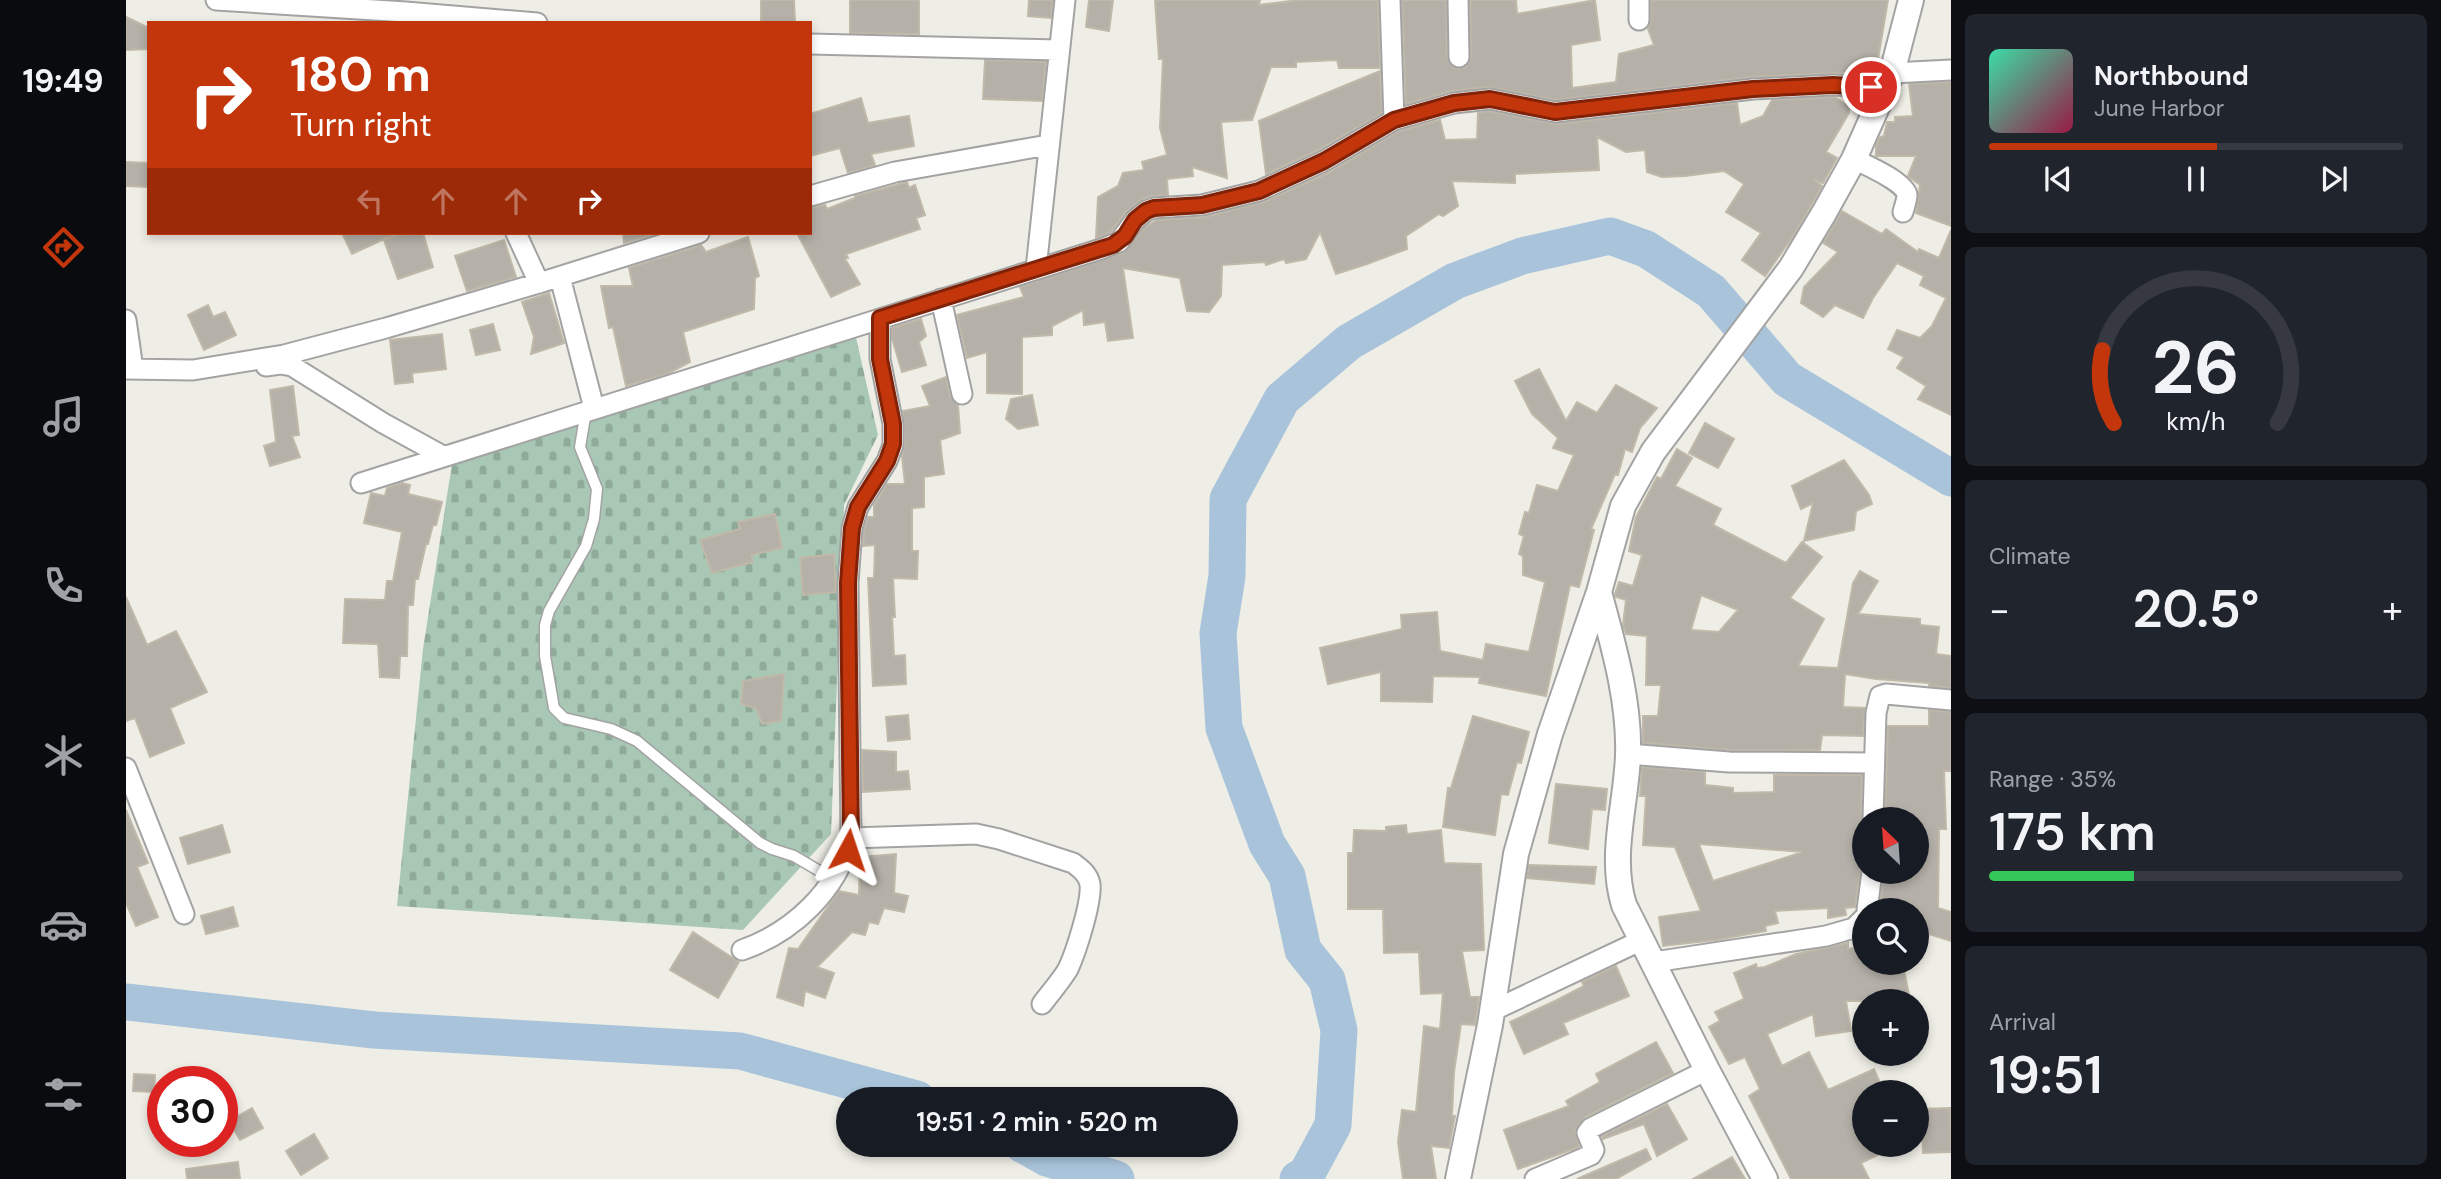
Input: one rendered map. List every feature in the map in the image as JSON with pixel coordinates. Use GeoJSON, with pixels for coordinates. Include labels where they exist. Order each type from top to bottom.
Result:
{"type":"FeatureCollection","features":[{"type":"Feature","properties":{"kind":"street"},"geometry":{"type":"LineString","coordinates":[[216,0],[278,3],[409,17],[494,21]]}},
{"type":"Feature","properties":{"kind":"street"},"geometry":{"type":"LineString","coordinates":[[1037,269],[1065,0]]}},
{"type":"Feature","properties":{"kind":"street"},"geometry":{"type":"LineString","coordinates":[[1390,0],[1394,120]]}},
{"type":"Feature","properties":{"kind":"street"},"geometry":{"type":"LineString","coordinates":[[1458,0],[1459,57]]}},
{"type":"Feature","properties":{"kind":"street"},"geometry":{"type":"LineString","coordinates":[[1639,0],[1639,20]]}},
{"type":"Feature","properties":{"kind":"street"},"geometry":{"type":"LineString","coordinates":[[1458,1179],[1492,1011],[1516,854],[1550,734],[1599,592],[1623,506],[1640,472],[1677,418],[1791,268],[1854,159],[1889,80],[1910,0]]}},
{"type":"Feature","properties":{"kind":"street"},"geometry":{"type":"LineString","coordinates":[[812,44],[1059,50]]}},
{"type":"Feature","properties":{"kind":"street"},"geometry":{"type":"LineString","coordinates":[[361,483],[1073,259],[1119,242],[1139,215],[1154,208],[1202,205],[1259,191],[1324,161],[1394,120],[1474,100],[1490,99],[1555,112],[1753,89],[1889,80],[1951,70]]}},
{"type":"Feature","properties":{"kind":"street"},"geometry":{"type":"LineString","coordinates":[[812,195],[895,172],[1048,145]]}},
{"type":"Feature","properties":{"kind":"street"},"geometry":{"type":"LineString","coordinates":[[1854,159],[1894,180],[1903,188],[1907,196],[1903,212]]}},
{"type":"Feature","properties":{"kind":"street"},"geometry":{"type":"LineString","coordinates":[[517,235],[539,284]]}},
{"type":"Feature","properties":{"kind":"street"},"geometry":{"type":"LineString","coordinates":[[126,320],[129,369],[193,370],[284,355],[386,328],[539,284],[693,235]]}},
{"type":"Feature","properties":{"kind":"street"},"geometry":{"type":"LineString","coordinates":[[560,277],[590,410]]}},
{"type":"Feature","properties":{"kind":"street"},"geometry":{"type":"LineString","coordinates":[[941,299],[962,394]]}},
{"type":"Feature","properties":{"kind":"street"},"geometry":{"type":"LineString","coordinates":[[742,950],[765,942],[789,927],[827,888],[839,869],[851,838],[848,583],[852,528],[858,507],[887,461],[893,444],[893,424],[880,359],[880,318]]}},
{"type":"Feature","properties":{"kind":"street"},"geometry":{"type":"LineString","coordinates":[[193,370],[209,380],[262,367],[292,366],[383,423],[443,456]]}},
{"type":"Feature","properties":{"kind":"street"},"geometry":{"type":"LineString","coordinates":[[1599,592],[1620,681],[1627,728],[1628,754],[1616,864],[1618,884],[1624,905],[1765,1179]]}},
{"type":"Feature","properties":{"kind":"street"},"geometry":{"type":"LineString","coordinates":[[1873,807],[1876,713],[1880,696],[1886,694],[1951,700]]}},
{"type":"Feature","properties":{"kind":"street"},"geometry":{"type":"LineString","coordinates":[[1628,754],[1729,762],[1874,763]]}},
{"type":"Feature","properties":{"kind":"street"},"geometry":{"type":"LineString","coordinates":[[126,768],[184,914]]}},
{"type":"Feature","properties":{"kind":"street"},"geometry":{"type":"LineString","coordinates":[[851,838],[976,834],[1073,863],[1083,870],[1090,884],[1076,950],[1067,970],[1042,1004]]}},
{"type":"Feature","properties":{"kind":"street"},"geometry":{"type":"LineString","coordinates":[[1654,962],[1826,936],[1852,929]]}},
{"type":"Feature","properties":{"kind":"street"},"geometry":{"type":"LineString","coordinates":[[1492,1011],[1642,940]]}},
{"type":"Feature","properties":{"kind":"street"},"geometry":{"type":"LineString","coordinates":[[1535,1179],[1592,1154],[1594,1150],[1587,1133],[1591,1128],[1707,1070]]}},
{"type":"Feature","properties":{"kind":"lane"},"geometry":{"type":"LineString","coordinates":[[590,410],[580,447],[597,489],[594,519],[586,546],[549,611],[543,640],[554,708],[564,718],[611,729],[637,741],[760,843],[794,856],[833,879]]}},
{"type":"Feature","properties":{"kind":"green space"},"geometry":{"type":"Polygon","coordinates":[[[855,333],[878,435],[844,505],[831,834],[743,930],[397,906],[423,649],[452,464],[855,333]]]}},
{"type":"Feature","properties":{"kind":"building"},"geometry":{"type":"Polygon","coordinates":[[[761,0],[794,0],[795,21],[761,21],[761,0]]]}},
{"type":"Feature","properties":{"kind":"building"},"geometry":{"type":"Polygon","coordinates":[[[850,0],[919,0],[919,34],[850,33],[850,0]]]}},
{"type":"Feature","properties":{"kind":"building"},"geometry":{"type":"Polygon","coordinates":[[[1029,0],[1053,0],[1051,18],[1028,16],[1029,0]]]}},
{"type":"Feature","properties":{"kind":"building"},"geometry":{"type":"Polygon","coordinates":[[[1089,0],[1113,0],[1109,31],[1086,27],[1089,0]]]}},
{"type":"Feature","properties":{"kind":"building"},"geometry":{"type":"Polygon","coordinates":[[[1155,0],[1260,0],[1259,5],[1299,0],[1378,0],[1380,68],[1339,68],[1337,60],[1296,62],[1296,67],[1271,67],[1252,120],[1221,122],[1227,178],[1192,167],[1193,176],[1167,179],[1168,195],[1150,196],[1139,201],[1125,213],[1111,232],[1096,238],[1098,197],[1118,186],[1123,173],[1144,170],[1142,162],[1167,155],[1160,128],[1163,59],[1159,59],[1155,0]]]}},
{"type":"Feature","properties":{"kind":"building"},"geometry":{"type":"Polygon","coordinates":[[[1402,0],[1446,0],[1447,58],[1453,67],[1459,69],[1466,67],[1471,57],[1470,0],[1516,0],[1517,14],[1595,0],[1600,40],[1571,45],[1572,88],[1616,82],[1619,54],[1654,45],[1648,29],[1651,0],[1888,0],[1876,71],[1752,77],[1556,100],[1489,87],[1451,91],[1406,104],[1402,0]]]}},
{"type":"Feature","properties":{"kind":"building"},"geometry":{"type":"Polygon","coordinates":[[[126,17],[147,27],[147,49],[126,50],[126,17]]]}},
{"type":"Feature","properties":{"kind":"building"},"geometry":{"type":"Polygon","coordinates":[[[985,60],[1046,62],[1042,101],[983,99],[985,60]]]}},
{"type":"Feature","properties":{"kind":"building"},"geometry":{"type":"Polygon","coordinates":[[[1380,71],[1382,113],[1318,150],[1266,174],[1259,121],[1380,71]]]}},
{"type":"Feature","properties":{"kind":"building"},"geometry":{"type":"Polygon","coordinates":[[[1951,82],[1951,226],[1916,213],[1920,185],[1908,176],[1916,156],[1876,156],[1876,146],[1880,137],[1884,136],[1887,122],[1895,122],[1895,117],[1913,116],[1909,84],[1951,82]]]}},
{"type":"Feature","properties":{"kind":"building"},"geometry":{"type":"Polygon","coordinates":[[[1835,97],[1849,107],[1849,113],[1826,152],[1837,158],[1823,183],[1814,180],[1822,186],[1794,235],[1765,276],[1742,260],[1761,233],[1726,212],[1744,184],[1724,171],[1662,177],[1647,172],[1645,150],[1626,152],[1597,137],[1599,170],[1515,174],[1515,183],[1452,181],[1458,206],[1443,216],[1439,214],[1406,236],[1407,249],[1367,264],[1336,274],[1320,232],[1306,259],[1286,263],[1284,259],[1266,265],[1265,262],[1222,265],[1221,296],[1209,312],[1187,311],[1180,278],[1123,268],[1133,338],[1108,341],[1105,322],[1084,325],[1083,310],[1052,326],[1052,335],[1022,337],[1022,394],[987,393],[987,352],[967,358],[957,315],[1024,297],[1020,287],[1123,253],[1144,228],[1157,220],[1205,217],[1264,202],[1330,172],[1399,131],[1440,120],[1445,140],[1477,139],[1478,113],[1489,111],[1556,124],[1737,103],[1740,125],[1763,116],[1772,100],[1835,97]]]}},
{"type":"Feature","properties":{"kind":"building"},"geometry":{"type":"Polygon","coordinates":[[[861,98],[868,123],[909,116],[914,146],[871,154],[875,165],[848,173],[840,148],[812,155],[812,113],[861,98]]]}},
{"type":"Feature","properties":{"kind":"building"},"geometry":{"type":"Polygon","coordinates":[[[126,162],[147,163],[147,187],[126,186],[126,162]]]}},
{"type":"Feature","properties":{"kind":"building"},"geometry":{"type":"Polygon","coordinates":[[[907,182],[909,188],[915,185],[925,215],[916,218],[920,229],[846,254],[848,258],[845,259],[860,284],[831,297],[798,235],[812,235],[812,208],[825,205],[827,209],[855,196],[907,182]]]}},
{"type":"Feature","properties":{"kind":"building"},"geometry":{"type":"Polygon","coordinates":[[[1842,211],[1882,234],[1886,229],[1918,252],[1919,249],[1939,258],[1951,230],[1951,415],[1918,399],[1926,386],[1897,368],[1904,357],[1888,349],[1897,330],[1920,338],[1932,326],[1946,298],[1920,285],[1924,276],[1897,263],[1863,318],[1835,305],[1823,317],[1801,303],[1804,287],[1838,252],[1823,243],[1842,211]]]}},
{"type":"Feature","properties":{"kind":"building"},"geometry":{"type":"Polygon","coordinates":[[[343,235],[393,235],[352,254],[343,235]]]}},
{"type":"Feature","properties":{"kind":"building"},"geometry":{"type":"Polygon","coordinates":[[[398,235],[424,235],[433,267],[398,279],[384,240],[398,235]]]}},
{"type":"Feature","properties":{"kind":"building"},"geometry":{"type":"Polygon","coordinates":[[[623,235],[651,235],[624,243],[623,235]]]}},
{"type":"Feature","properties":{"kind":"building"},"geometry":{"type":"Polygon","coordinates":[[[748,237],[759,276],[755,278],[754,309],[683,332],[690,362],[669,373],[626,386],[613,327],[609,328],[601,286],[633,286],[629,268],[701,245],[706,252],[748,237]]]}},
{"type":"Feature","properties":{"kind":"building"},"geometry":{"type":"Polygon","coordinates":[[[504,240],[516,277],[467,291],[455,256],[504,240]]]}},
{"type":"Feature","properties":{"kind":"building"},"geometry":{"type":"Polygon","coordinates":[[[549,293],[564,343],[531,354],[534,337],[522,302],[549,293]]]}},
{"type":"Feature","properties":{"kind":"building"},"geometry":{"type":"Polygon","coordinates":[[[208,305],[213,317],[225,312],[236,335],[204,350],[188,315],[208,305]]]}},
{"type":"Feature","properties":{"kind":"building"},"geometry":{"type":"Polygon","coordinates":[[[921,319],[926,336],[919,342],[926,365],[902,372],[892,338],[892,328],[921,319]]]}},
{"type":"Feature","properties":{"kind":"building"},"geometry":{"type":"Polygon","coordinates":[[[493,324],[500,350],[476,355],[470,330],[493,324]]]}},
{"type":"Feature","properties":{"kind":"building"},"geometry":{"type":"Polygon","coordinates":[[[442,334],[446,369],[412,373],[413,382],[395,384],[390,340],[442,334]]]}},
{"type":"Feature","properties":{"kind":"building"},"geometry":{"type":"Polygon","coordinates":[[[1539,369],[1566,421],[1577,402],[1597,413],[1616,385],[1657,408],[1640,428],[1632,452],[1625,449],[1618,475],[1615,474],[1591,529],[1594,530],[1579,587],[1570,585],[1546,696],[1479,683],[1480,677],[1433,676],[1432,702],[1381,701],[1381,672],[1328,684],[1320,648],[1402,629],[1401,615],[1437,612],[1440,651],[1483,660],[1486,644],[1529,652],[1545,582],[1523,575],[1523,556],[1519,554],[1524,536],[1519,534],[1525,512],[1529,513],[1537,485],[1558,491],[1574,455],[1553,448],[1558,438],[1532,414],[1515,381],[1539,369]]]}},
{"type":"Feature","properties":{"kind":"building"},"geometry":{"type":"Polygon","coordinates":[[[946,377],[950,397],[958,405],[960,433],[940,440],[944,474],[924,477],[924,507],[912,508],[912,551],[918,551],[917,579],[893,578],[894,656],[905,655],[906,684],[873,686],[868,578],[874,578],[875,545],[863,546],[864,530],[868,517],[874,517],[874,505],[887,484],[905,484],[902,456],[905,445],[903,411],[930,406],[922,386],[946,377]]]}},
{"type":"Feature","properties":{"kind":"building"},"geometry":{"type":"Polygon","coordinates":[[[293,386],[299,435],[292,436],[300,457],[270,466],[264,446],[276,442],[270,390],[293,386]]]}},
{"type":"Feature","properties":{"kind":"building"},"geometry":{"type":"Polygon","coordinates":[[[1032,395],[1038,425],[1018,429],[1006,419],[1011,399],[1032,395]]]}},
{"type":"Feature","properties":{"kind":"building"},"geometry":{"type":"Polygon","coordinates":[[[1705,423],[1734,439],[1718,468],[1689,453],[1705,423]]]}},
{"type":"Feature","properties":{"kind":"building"},"geometry":{"type":"Polygon","coordinates":[[[1677,449],[1692,458],[1675,486],[1721,509],[1713,525],[1786,563],[1802,542],[1822,557],[1790,598],[1824,619],[1798,666],[1838,668],[1853,583],[1860,571],[1878,581],[1858,614],[1920,619],[1920,625],[1939,627],[1936,654],[1951,656],[1951,688],[1845,674],[1843,707],[1865,708],[1863,736],[1822,735],[1820,750],[1730,750],[1643,743],[1643,716],[1658,716],[1661,685],[1646,685],[1647,636],[1626,634],[1623,625],[1626,600],[1616,597],[1615,594],[1619,582],[1633,586],[1642,555],[1629,551],[1636,517],[1657,477],[1661,479],[1677,449]],[[1701,595],[1691,630],[1719,632],[1738,610],[1701,595]]]}},
{"type":"Feature","properties":{"kind":"building"},"geometry":{"type":"Polygon","coordinates":[[[1844,460],[1869,495],[1872,504],[1856,511],[1854,530],[1804,541],[1813,503],[1801,509],[1792,486],[1844,460]]]}},
{"type":"Feature","properties":{"kind":"building"},"geometry":{"type":"Polygon","coordinates":[[[402,483],[410,485],[408,494],[442,502],[436,525],[433,525],[426,544],[418,579],[415,579],[413,605],[408,605],[407,656],[400,656],[399,678],[380,677],[378,644],[343,643],[345,599],[385,600],[387,581],[393,581],[402,532],[364,523],[371,493],[385,496],[387,488],[402,483]]]}},
{"type":"Feature","properties":{"kind":"building"},"geometry":{"type":"Polygon","coordinates":[[[775,514],[782,548],[751,555],[753,562],[712,573],[700,540],[740,529],[738,522],[775,514]]]}},
{"type":"Feature","properties":{"kind":"building"},"geometry":{"type":"Polygon","coordinates":[[[834,554],[836,592],[803,595],[800,558],[834,554]]]}},
{"type":"Feature","properties":{"kind":"building"},"geometry":{"type":"Polygon","coordinates":[[[126,597],[147,645],[176,631],[207,692],[170,708],[184,743],[150,757],[135,718],[126,721],[126,597]]]}},
{"type":"Feature","properties":{"kind":"building"},"geometry":{"type":"Polygon","coordinates":[[[784,674],[781,721],[762,724],[756,708],[741,704],[743,681],[784,674]]]}},
{"type":"Feature","properties":{"kind":"building"},"geometry":{"type":"Polygon","coordinates":[[[1929,710],[1951,712],[1951,771],[1944,771],[1946,829],[1939,829],[1938,908],[1951,912],[1951,941],[1929,934],[1929,898],[1881,898],[1883,884],[1929,884],[1929,807],[1885,807],[1888,726],[1929,726],[1929,710]]]}},
{"type":"Feature","properties":{"kind":"building"},"geometry":{"type":"Polygon","coordinates":[[[908,715],[910,739],[888,741],[886,717],[908,715]]]}},
{"type":"Feature","properties":{"kind":"building"},"geometry":{"type":"Polygon","coordinates":[[[1473,716],[1529,732],[1521,763],[1517,762],[1508,795],[1501,794],[1495,835],[1443,827],[1448,788],[1451,788],[1473,716]]]}},
{"type":"Feature","properties":{"kind":"building"},"geometry":{"type":"Polygon","coordinates":[[[862,750],[896,752],[896,772],[908,771],[910,789],[863,792],[862,750]]]}},
{"type":"Feature","properties":{"kind":"building"},"geometry":{"type":"Polygon","coordinates":[[[1642,767],[1705,772],[1705,785],[1733,788],[1733,793],[1774,792],[1774,775],[1862,775],[1861,807],[1852,807],[1852,884],[1858,884],[1856,898],[1852,898],[1852,907],[1845,908],[1846,915],[1828,918],[1828,908],[1775,911],[1778,923],[1765,926],[1766,931],[1663,946],[1659,917],[1701,911],[1675,847],[1643,845],[1646,796],[1640,796],[1642,767]],[[1699,844],[1713,881],[1803,852],[1699,844]]]}},
{"type":"Feature","properties":{"kind":"building"},"geometry":{"type":"Polygon","coordinates":[[[1556,784],[1607,789],[1605,810],[1592,809],[1588,849],[1549,843],[1556,784]]]}},
{"type":"Feature","properties":{"kind":"building"},"geometry":{"type":"Polygon","coordinates":[[[126,810],[148,863],[137,867],[158,917],[136,926],[126,903],[126,810]]]}},
{"type":"Feature","properties":{"kind":"building"},"geometry":{"type":"Polygon","coordinates":[[[222,825],[230,852],[188,864],[180,838],[222,825]]]}},
{"type":"Feature","properties":{"kind":"building"},"geometry":{"type":"Polygon","coordinates":[[[1406,825],[1407,834],[1441,830],[1444,863],[1481,864],[1484,950],[1462,951],[1470,997],[1479,997],[1475,1025],[1461,1024],[1454,1072],[1452,1116],[1455,1116],[1449,1148],[1431,1146],[1436,1179],[1403,1179],[1398,1142],[1402,1110],[1416,1112],[1424,1026],[1440,1029],[1443,993],[1421,994],[1419,952],[1384,953],[1383,909],[1348,909],[1348,853],[1353,853],[1354,830],[1386,831],[1386,827],[1406,825]]]}},
{"type":"Feature","properties":{"kind":"building"},"geometry":{"type":"Polygon","coordinates":[[[896,854],[894,893],[908,896],[904,912],[884,908],[878,924],[869,922],[865,935],[852,932],[817,967],[834,973],[825,998],[805,991],[803,1006],[777,997],[789,948],[798,949],[839,891],[859,895],[860,857],[896,854]]]}},
{"type":"Feature","properties":{"kind":"building"},"geometry":{"type":"Polygon","coordinates":[[[1529,865],[1596,867],[1594,884],[1527,878],[1529,865]]]}},
{"type":"Feature","properties":{"kind":"building"},"geometry":{"type":"Polygon","coordinates":[[[233,907],[238,926],[206,934],[201,916],[233,907]]]}},
{"type":"Feature","properties":{"kind":"building"},"geometry":{"type":"Polygon","coordinates":[[[693,932],[739,962],[718,998],[670,970],[693,932]]]}},
{"type":"Feature","properties":{"kind":"building"},"geometry":{"type":"Polygon","coordinates":[[[1848,943],[1848,949],[1852,948],[1852,975],[1905,975],[1908,989],[1852,989],[1852,1001],[1846,1001],[1851,1031],[1816,1036],[1813,1014],[1767,1034],[1782,1066],[1809,1052],[1828,1090],[1874,1069],[1879,1080],[1852,1080],[1852,1157],[1873,1157],[1861,1163],[1869,1179],[1791,1179],[1749,1096],[1760,1089],[1745,1057],[1729,1064],[1709,1027],[1720,1021],[1715,1012],[1744,999],[1734,973],[1756,964],[1757,968],[1765,967],[1796,954],[1848,943]]]}},
{"type":"Feature","properties":{"kind":"building"},"geometry":{"type":"Polygon","coordinates":[[[1616,966],[1629,996],[1563,1023],[1568,1034],[1524,1054],[1510,1022],[1584,986],[1582,982],[1616,966]]]}},
{"type":"Feature","properties":{"kind":"building"},"geometry":{"type":"Polygon","coordinates":[[[1656,1042],[1673,1073],[1585,1117],[1575,1131],[1579,1147],[1518,1169],[1504,1130],[1569,1106],[1566,1101],[1600,1082],[1596,1074],[1656,1042]]]}},
{"type":"Feature","properties":{"kind":"building"},"geometry":{"type":"Polygon","coordinates":[[[134,1074],[147,1075],[147,1092],[133,1091],[134,1074]]]}},
{"type":"Feature","properties":{"kind":"building"},"geometry":{"type":"Polygon","coordinates":[[[1667,1104],[1687,1139],[1657,1156],[1644,1124],[1603,1139],[1602,1136],[1667,1104]]]}},
{"type":"Feature","properties":{"kind":"building"},"geometry":{"type":"Polygon","coordinates":[[[252,1108],[263,1128],[240,1140],[238,1116],[252,1108]]]}},
{"type":"Feature","properties":{"kind":"building"},"geometry":{"type":"Polygon","coordinates":[[[1950,1108],[1951,1152],[1929,1153],[1929,1109],[1950,1108]]]}},
{"type":"Feature","properties":{"kind":"building"},"geometry":{"type":"Polygon","coordinates":[[[314,1134],[328,1158],[301,1175],[286,1151],[314,1134]]]}},
{"type":"Feature","properties":{"kind":"building"},"geometry":{"type":"Polygon","coordinates":[[[1646,1149],[1651,1159],[1616,1179],[1577,1179],[1646,1149]]]}},
{"type":"Feature","properties":{"kind":"building"},"geometry":{"type":"Polygon","coordinates":[[[1732,1157],[1745,1179],[1693,1179],[1732,1157]]]}},
{"type":"Feature","properties":{"kind":"building"},"geometry":{"type":"Polygon","coordinates":[[[238,1162],[240,1179],[187,1179],[186,1169],[238,1162]]]}},
{"type":"Feature","properties":{"kind":"waterway"},"geometry":{"type":"LineString","coordinates":[[1298,1179],[1306,1175],[1333,1125],[1339,1030],[1327,980],[1303,950],[1287,876],[1267,844],[1224,728],[1218,633],[1227,576],[1228,499],[1282,399],[1349,342],[1455,281],[1522,256],[1610,236],[1646,249],[1711,291],[1787,379],[1951,478]]}},
{"type":"Feature","properties":{"kind":"waterway"},"geometry":{"type":"LineString","coordinates":[[126,1002],[374,1030],[740,1051],[873,1087]]}},
{"type":"Feature","properties":{"kind":"waterway"},"geometry":{"type":"LineString","coordinates":[[1045,1157],[1116,1179]]}},
{"type":"Feature","properties":{"kind":"route"},"geometry":{"type":"LineString","coordinates":[[848,850],[851,838],[848,583],[852,528],[858,507],[887,461],[893,444],[893,424],[880,359],[880,318],[1113,245],[1125,236],[1139,215],[1154,208],[1202,205],[1259,191],[1324,161],[1394,120],[1454,103],[1490,99],[1555,112],[1753,89],[1833,85],[1871,87]]}}]}
